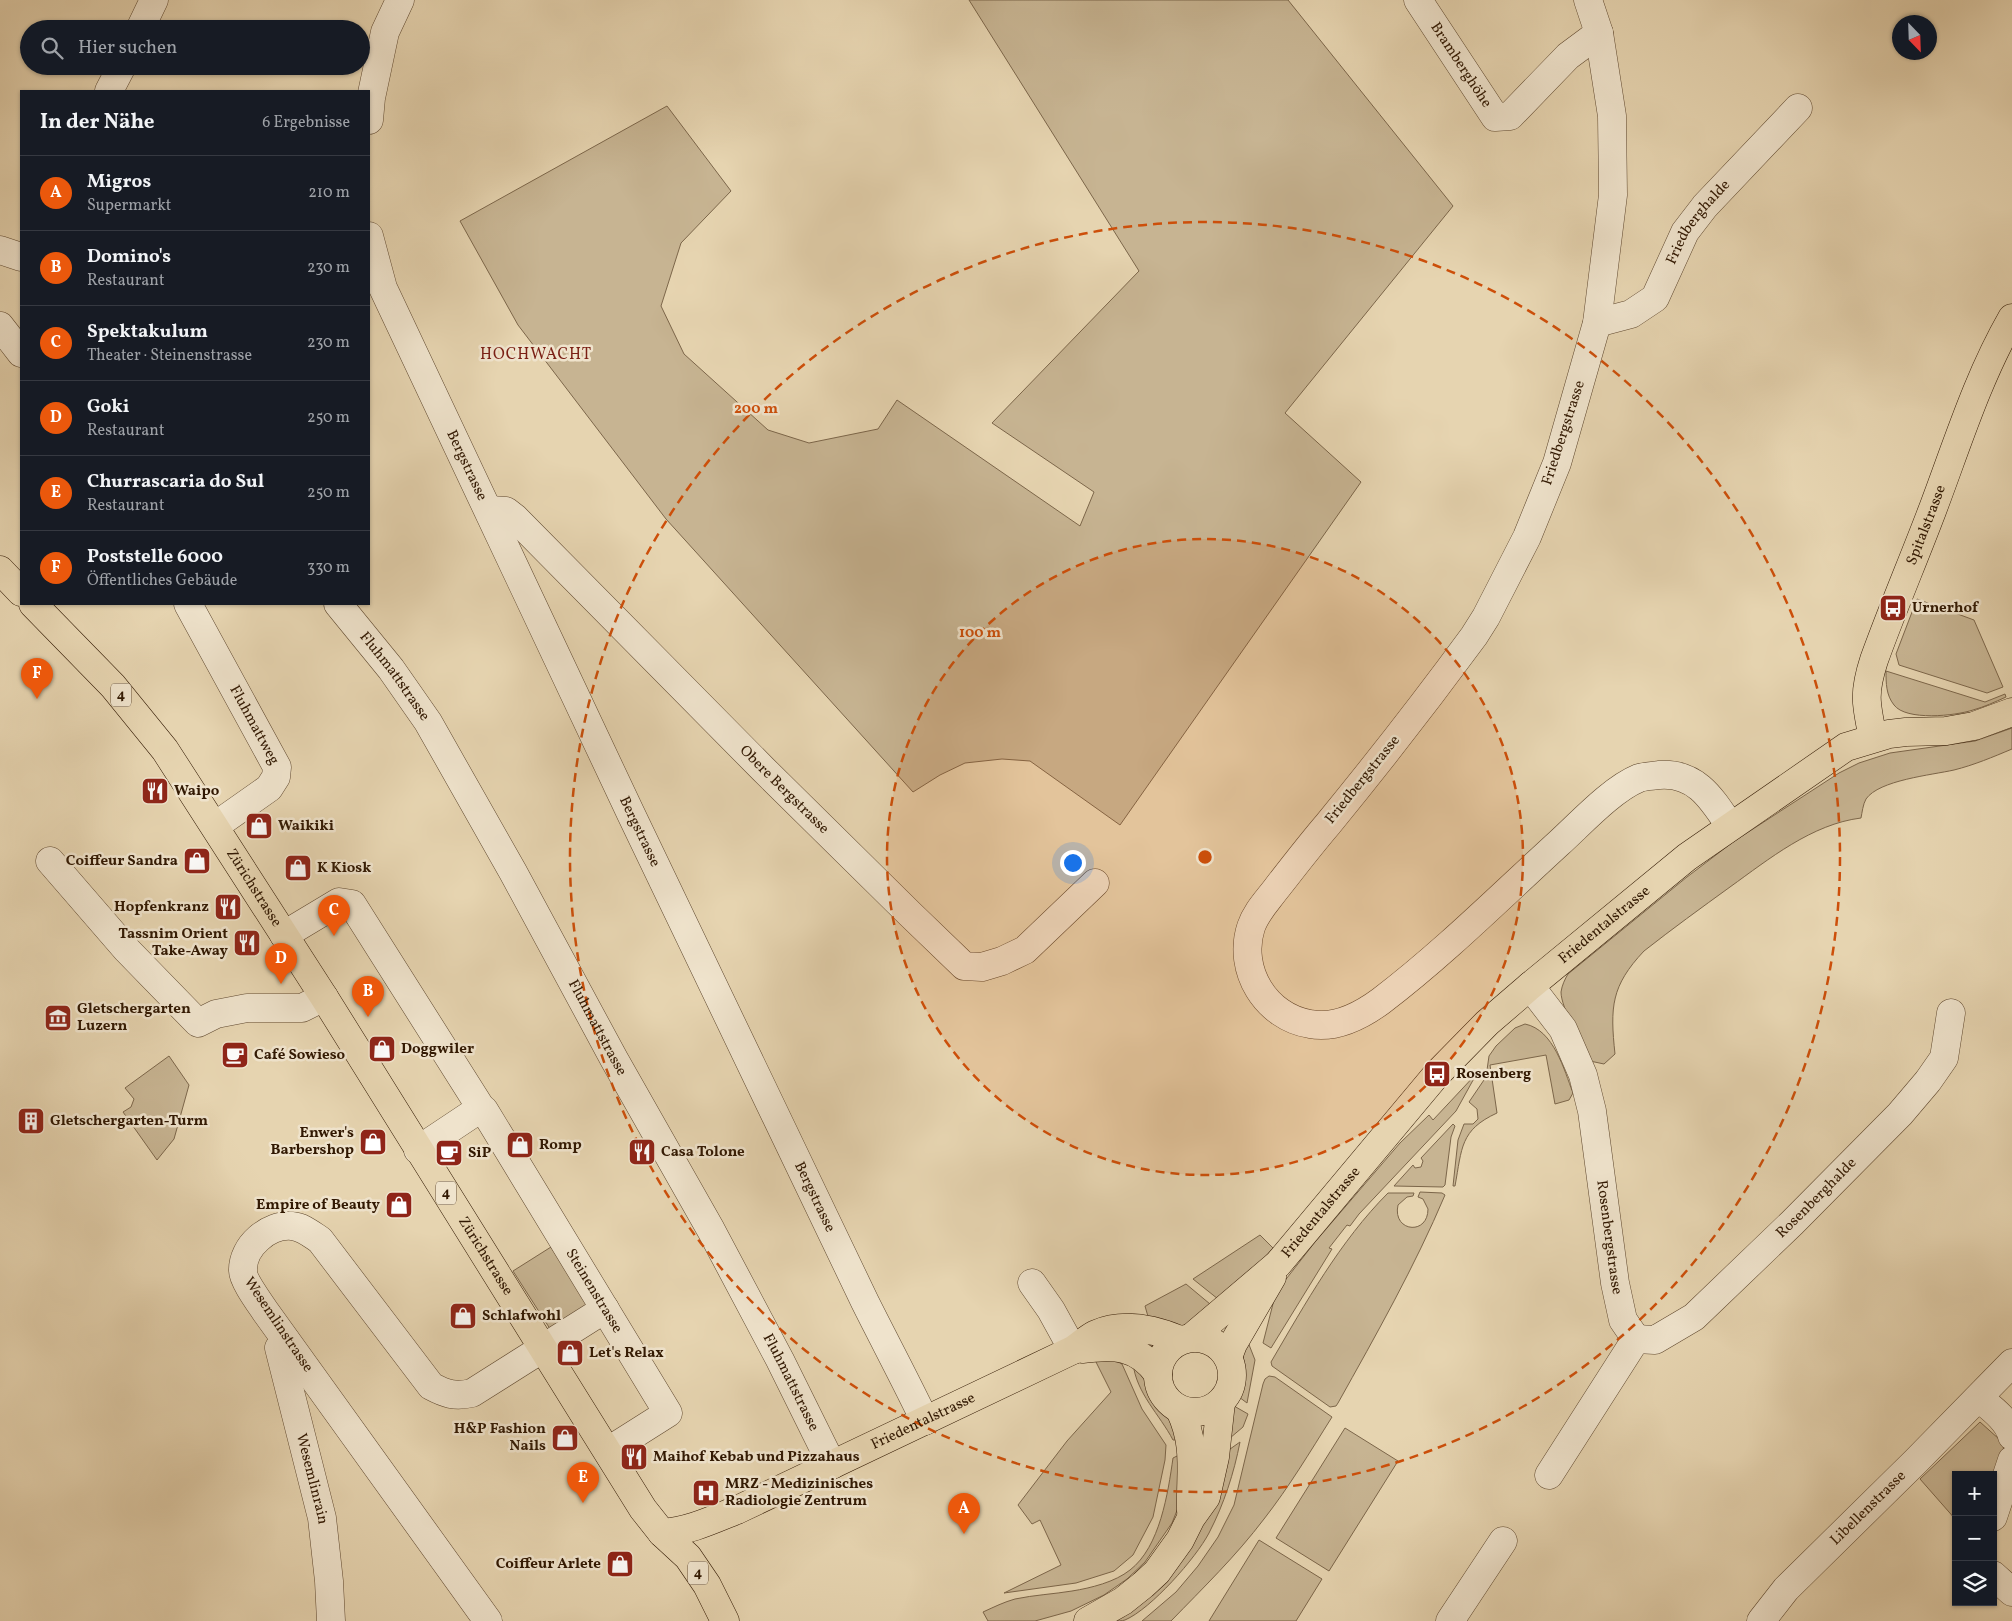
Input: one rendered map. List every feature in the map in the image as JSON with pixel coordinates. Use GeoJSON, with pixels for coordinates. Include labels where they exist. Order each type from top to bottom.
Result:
{"type":"FeatureCollection","features":[{"type":"Feature","properties":{"kind":"main road","name":"Spitalstrasse"},"geometry":{"type":"LineString","coordinates":[[1873,738],[1865,694],[1874,660],[1932,512],[1973,399],[1994,349],[2012,318]]}},
{"type":"Feature","properties":{"kind":"main road"},"geometry":{"type":"LineString","coordinates":[[0,570],[20,591]]}},
{"type":"Feature","properties":{"kind":"main road","name":"Zürichstrasse"},"geometry":{"type":"LineString","coordinates":[[34,605],[113,686],[146,725],[215,826],[543,1346],[643,1509],[662,1532]]}},
{"type":"Feature","properties":{"kind":"main road","name":"Friedentalstrasse"},"geometry":{"type":"LineString","coordinates":[[1228,1357],[1233,1344],[1278,1264],[1442,1068],[1487,1024],[1530,986],[1687,857],[1730,826],[1794,785],[1846,747],[1873,738],[1906,732],[1946,731],[1967,728],[2012,712]]}},
{"type":"Feature","properties":{"kind":"main road","name":"Friedentalstrasse"},"geometry":{"type":"LineString","coordinates":[[662,1532],[683,1530],[713,1520],[1073,1350],[1095,1335],[1126,1328],[1154,1330],[1186,1339],[1278,1264]]}},
{"type":"Feature","properties":{"kind":"main road"},"geometry":{"type":"LineString","coordinates":[[1186,1339],[1207,1340],[1215,1344],[1228,1357],[1232,1376],[1231,1386],[1221,1402],[1212,1409],[1195,1413],[1180,1410],[1166,1399],[1161,1390],[1158,1374],[1160,1361],[1165,1352],[1186,1339]]}},
{"type":"Feature","properties":{"kind":"main road","name":"Friedentalstrasse"},"geometry":{"type":"LineString","coordinates":[[1073,1350],[1105,1346],[1129,1350],[1141,1354],[1150,1362],[1158,1374]]}},
{"type":"Feature","properties":{"kind":"main road"},"geometry":{"type":"LineString","coordinates":[[1088,1621],[1122,1601],[1157,1572],[1180,1540],[1191,1518],[1206,1497],[1215,1457],[1221,1402]]}},
{"type":"Feature","properties":{"kind":"main road"},"geometry":{"type":"LineString","coordinates":[[1180,1410],[1188,1428],[1192,1447],[1191,1518]]}},
{"type":"Feature","properties":{"kind":"main road","name":"4"},"geometry":{"type":"LineString","coordinates":[[662,1532],[688,1557],[706,1585],[725,1621]]}},
{"type":"Feature","properties":{"kind":"street"},"geometry":{"type":"LineString","coordinates":[[144,20],[154,0]]}},
{"type":"Feature","properties":{"kind":"street"},"geometry":{"type":"LineString","coordinates":[[370,109],[385,32],[400,0]]}},
{"type":"Feature","properties":{"kind":"street","name":"Bramberghöhe"},"geometry":{"type":"LineString","coordinates":[[1418,0],[1495,117],[1510,116],[1568,56],[1596,10]]}},
{"type":"Feature","properties":{"kind":"street","name":"Friedbergstrasse"},"geometry":{"type":"LineString","coordinates":[[1596,10],[1612,116],[1613,195],[1597,323],[1557,463],[1527,537],[1486,617],[1450,670],[1377,764],[1302,854],[1256,916],[1250,930],[1247,949],[1253,979],[1260,991],[1279,1013],[1299,1022],[1320,1026],[1345,1022],[1379,1002],[1441,951],[1607,798],[1640,777],[1672,774],[1698,784],[1713,801],[1730,826]]}},
{"type":"Feature","properties":{"kind":"street"},"geometry":{"type":"LineString","coordinates":[[110,90],[117,75]]}},
{"type":"Feature","properties":{"kind":"street","name":"Friedberghalde"},"geometry":{"type":"LineString","coordinates":[[1597,323],[1631,314],[1655,298],[1684,232],[1705,206],[1798,108]]}},
{"type":"Feature","properties":{"kind":"street","name":"Bergstrasse"},"geometry":{"type":"LineString","coordinates":[[370,240],[383,288],[631,814],[869,1310],[889,1351],[902,1372],[925,1421]]}},
{"type":"Feature","properties":{"kind":"street"},"geometry":{"type":"LineString","coordinates":[[0,250],[20,258]]}},
{"type":"Feature","properties":{"kind":"street"},"geometry":{"type":"LineString","coordinates":[[0,326],[20,351]]}},
{"type":"Feature","properties":{"kind":"street","name":"Obere Bergstrasse"},"geometry":{"type":"LineString","coordinates":[[488,510],[506,511],[515,518],[770,776],[964,966],[982,967],[1002,962],[1025,950],[1094,883]]}},
{"type":"Feature","properties":{"kind":"street","name":"Fluhmattweg"},"geometry":{"type":"LineString","coordinates":[[189,605],[277,767],[276,777],[269,788],[215,826]]}},
{"type":"Feature","properties":{"kind":"street","name":"Fluhmattstrasse"},"geometry":{"type":"LineString","coordinates":[[339,605],[391,669],[428,722],[513,872],[614,1059],[711,1230],[780,1360],[824,1468]]}},
{"type":"Feature","properties":{"kind":"street"},"geometry":{"type":"LineString","coordinates":[[50,861],[127,950],[198,1023],[216,1014],[247,1008],[302,1008],[324,997]]}},
{"type":"Feature","properties":{"kind":"street","name":"Steinenstrasse"},"geometry":{"type":"LineString","coordinates":[[284,935],[339,902],[352,904],[484,1110],[668,1413],[608,1451]]}},
{"type":"Feature","properties":{"kind":"street","name":"Rosenbergstrasse"},"geometry":{"type":"LineString","coordinates":[[1530,986],[1563,1029],[1583,1075],[1592,1111],[1615,1283],[1623,1320],[1636,1339]]}},
{"type":"Feature","properties":{"kind":"street","name":"Rosenberghalde"},"geometry":{"type":"LineString","coordinates":[[1636,1339],[1655,1340],[1694,1317],[1792,1223],[1900,1114],[1928,1081],[1944,1058],[1951,1013]]}},
{"type":"Feature","properties":{"kind":"street"},"geometry":{"type":"LineString","coordinates":[[418,1150],[481,1108]]}},
{"type":"Feature","properties":{"kind":"street","name":"Wesemlinstrasse"},"geometry":{"type":"LineString","coordinates":[[488,1621],[265,1311],[242,1272],[245,1258],[257,1239],[278,1228],[292,1226],[307,1231],[320,1240],[431,1386],[448,1395],[461,1396],[472,1393],[543,1346]]}},
{"type":"Feature","properties":{"kind":"street"},"geometry":{"type":"LineString","coordinates":[[1032,1283],[1051,1310],[1073,1350]]}},
{"type":"Feature","properties":{"kind":"street"},"geometry":{"type":"LineString","coordinates":[[543,1346],[605,1309]]}},
{"type":"Feature","properties":{"kind":"street"},"geometry":{"type":"LineString","coordinates":[[1549,1475],[1636,1339]]}},
{"type":"Feature","properties":{"kind":"street","name":"Wesemlinrain"},"geometry":{"type":"LineString","coordinates":[[286,1341],[279,1348],[322,1518],[329,1581],[330,1621]]}},
{"type":"Feature","properties":{"kind":"street","name":"Libellenstrasse"},"geometry":{"type":"LineString","coordinates":[[1761,1621],[1786,1589],[2012,1364]]}},
{"type":"Feature","properties":{"kind":"street"},"geometry":{"type":"LineString","coordinates":[[1979,1398],[2000,1416],[2011,1431],[2012,1436]]}},
{"type":"Feature","properties":{"kind":"street"},"geometry":{"type":"LineString","coordinates":[[1993,1516],[2012,1460]]}},
{"type":"Feature","properties":{"kind":"street"},"geometry":{"type":"LineString","coordinates":[[1450,1621],[1503,1541]]}},
{"type":"Feature","properties":{"kind":"street"},"geometry":{"type":"LineString","coordinates":[[1997,1579],[2012,1592]]}},
{"type":"Feature","properties":{"kind":"shaded area"},"geometry":{"type":"Polygon","coordinates":[[[969,0],[1288,0],[1453,206],[1285,413],[1361,482],[1120,825],[1030,761],[1002,759],[965,763],[940,775],[913,792],[666,519],[518,325],[460,221],[667,106],[731,191],[681,243],[661,306],[684,354],[768,430],[809,443],[878,429],[897,400],[1080,526],[1094,492],[992,423],[1139,271],[969,0]]]}},
{"type":"Feature","properties":{"kind":"shaded area"},"geometry":{"type":"Polygon","coordinates":[[[1917,599],[1974,620],[2003,687],[1987,693],[1899,665],[1896,654],[1917,599]]]}},
{"type":"Feature","properties":{"kind":"shaded area"},"geometry":{"type":"Polygon","coordinates":[[[1886,671],[1985,702],[2005,694],[2006,697],[1977,709],[1955,714],[1931,716],[1909,713],[1900,710],[1891,701],[1887,689],[1886,671]]]}},
{"type":"Feature","properties":{"kind":"shaded area"},"geometry":{"type":"Polygon","coordinates":[[[2012,728],[2012,749],[1961,768],[1907,779],[1882,787],[1866,799],[1861,818],[1825,827],[1792,844],[1745,876],[1644,951],[1625,975],[1615,998],[1613,1023],[1615,1054],[1604,1064],[1590,1061],[1564,1007],[1561,989],[1568,974],[1687,877],[1733,842],[1839,773],[1859,763],[1890,753],[1975,741],[2012,728]]]}},
{"type":"Feature","properties":{"kind":"shaded area"},"geometry":{"type":"Polygon","coordinates":[[[1525,1024],[1535,1028],[1551,1042],[1562,1063],[1573,1093],[1569,1100],[1555,1104],[1546,1055],[1490,1065],[1497,1113],[1485,1119],[1469,1134],[1462,1151],[1455,1186],[1453,1186],[1458,1140],[1464,1124],[1473,1124],[1478,1119],[1477,1109],[1469,1102],[1486,1077],[1489,1056],[1496,1046],[1515,1028],[1525,1024]]]}},
{"type":"Feature","properties":{"kind":"shaded area"},"geometry":{"type":"Polygon","coordinates":[[[169,1056],[189,1085],[174,1139],[157,1160],[123,1112],[131,1107],[134,1099],[125,1088],[169,1056]]]}},
{"type":"Feature","properties":{"kind":"shaded area"},"geometry":{"type":"Polygon","coordinates":[[[1477,1073],[1456,1111],[1359,1214],[1350,1226],[1347,1225],[1329,1248],[1332,1249],[1271,1348],[1263,1343],[1276,1292],[1315,1242],[1400,1143],[1429,1115],[1433,1120],[1477,1073]]]}},
{"type":"Feature","properties":{"kind":"shaded area"},"geometry":{"type":"Polygon","coordinates":[[[1453,1124],[1455,1126],[1451,1137],[1445,1185],[1443,1187],[1394,1186],[1413,1165],[1415,1168],[1421,1167],[1423,1161],[1421,1158],[1453,1124]]]}},
{"type":"Feature","properties":{"kind":"shaded area"},"geometry":{"type":"Polygon","coordinates":[[[1420,1192],[1442,1193],[1445,1195],[1421,1248],[1381,1326],[1338,1403],[1336,1406],[1330,1407],[1272,1366],[1271,1362],[1324,1274],[1371,1212],[1388,1193],[1414,1193],[1413,1196],[1407,1197],[1398,1205],[1398,1214],[1400,1221],[1405,1225],[1417,1227],[1426,1218],[1428,1209],[1423,1199],[1418,1197],[1420,1192]]]}},
{"type":"Feature","properties":{"kind":"shaded area"},"geometry":{"type":"Polygon","coordinates":[[[1260,1235],[1273,1248],[1223,1303],[1193,1279],[1260,1235]]]}},
{"type":"Feature","properties":{"kind":"shaded area"},"geometry":{"type":"Polygon","coordinates":[[[551,1247],[592,1311],[554,1335],[513,1271],[551,1247]]]}},
{"type":"Feature","properties":{"kind":"shaded area"},"geometry":{"type":"Polygon","coordinates":[[[1186,1284],[1216,1309],[1185,1329],[1149,1320],[1145,1306],[1186,1284]]]}},
{"type":"Feature","properties":{"kind":"shaded area"},"geometry":{"type":"Polygon","coordinates":[[[1246,1337],[1255,1360],[1247,1403],[1239,1397],[1243,1374],[1240,1351],[1246,1337]]]}},
{"type":"Feature","properties":{"kind":"shaded area"},"geometry":{"type":"Polygon","coordinates":[[[1099,1358],[1122,1364],[1142,1409],[1166,1445],[1165,1460],[1153,1517],[1133,1555],[1114,1571],[1076,1583],[1004,1593],[1061,1565],[1040,1520],[1032,1524],[1018,1505],[1067,1441],[1111,1392],[1095,1360],[1099,1358]]]}},
{"type":"Feature","properties":{"kind":"shaded area"},"geometry":{"type":"Polygon","coordinates":[[[1133,1363],[1146,1371],[1149,1389],[1154,1402],[1176,1423],[1183,1440],[1173,1440],[1144,1394],[1135,1374],[1133,1363]]]}},
{"type":"Feature","properties":{"kind":"shaded area"},"geometry":{"type":"Polygon","coordinates":[[[1269,1376],[1275,1377],[1332,1417],[1273,1507],[1219,1571],[1171,1621],[1142,1621],[1176,1592],[1198,1566],[1218,1537],[1234,1505],[1263,1384],[1269,1376]]]}},
{"type":"Feature","properties":{"kind":"shaded area"},"geometry":{"type":"Polygon","coordinates":[[[1234,1406],[1248,1414],[1243,1427],[1230,1438],[1234,1406]]]}},
{"type":"Feature","properties":{"kind":"shaded area"},"geometry":{"type":"Polygon","coordinates":[[[1980,1422],[1999,1439],[2004,1449],[1995,1471],[1952,1471],[1952,1515],[1920,1479],[1980,1422]]]}},
{"type":"Feature","properties":{"kind":"shaded area"},"geometry":{"type":"Polygon","coordinates":[[[1345,1428],[1398,1461],[1329,1571],[1276,1538],[1345,1428]]]}},
{"type":"Feature","properties":{"kind":"shaded area"},"geometry":{"type":"Polygon","coordinates":[[[1240,1442],[1232,1477],[1224,1500],[1209,1533],[1194,1556],[1160,1594],[1136,1614],[1125,1620],[1114,1621],[1223,1454],[1240,1442]]]}},
{"type":"Feature","properties":{"kind":"shaded area"},"geometry":{"type":"Polygon","coordinates":[[[1183,1453],[1180,1503],[1172,1523],[1145,1562],[1127,1579],[1104,1595],[1071,1611],[1035,1621],[988,1621],[983,1612],[1015,1599],[1095,1586],[1117,1578],[1130,1570],[1149,1548],[1165,1503],[1173,1458],[1183,1453]]]}},
{"type":"Feature","properties":{"kind":"shaded area"},"geometry":{"type":"Polygon","coordinates":[[[1259,1540],[1322,1579],[1296,1621],[1209,1621],[1259,1540]]]}},
{"type":"Feature","properties":{"kind":"place","name":"Urnerhof"},"geometry":{"type":"Point","coordinates":[1893,608]}},
{"type":"Feature","properties":{"kind":"place","name":"Poststelle 6000"},"geometry":{"type":"Point","coordinates":[37,699]}},
{"type":"Feature","properties":{"kind":"place","name":"Waipo"},"geometry":{"type":"Point","coordinates":[155,791]}},
{"type":"Feature","properties":{"kind":"place","name":"Waikiki"},"geometry":{"type":"Point","coordinates":[259,826]}},
{"type":"Feature","properties":{"kind":"place","name":"Coiffeur Sandra"},"geometry":{"type":"Point","coordinates":[197,861]}},
{"type":"Feature","properties":{"kind":"place","name":"K Kiosk"},"geometry":{"type":"Point","coordinates":[298,868]}},
{"type":"Feature","properties":{"kind":"place","name":"Hopfenkranz"},"geometry":{"type":"Point","coordinates":[228,907]}},
{"type":"Feature","properties":{"kind":"place","name":"Spektakulum"},"geometry":{"type":"Point","coordinates":[334,936]}},
{"type":"Feature","properties":{"kind":"place","name":"Tassnim Orient Take-Away"},"geometry":{"type":"Point","coordinates":[247,943]}},
{"type":"Feature","properties":{"kind":"place","name":"Goki"},"geometry":{"type":"Point","coordinates":[281,984]}},
{"type":"Feature","properties":{"kind":"place","name":"Domino's"},"geometry":{"type":"Point","coordinates":[368,1017]}},
{"type":"Feature","properties":{"kind":"place","name":"Gletschergarten Luzern"},"geometry":{"type":"Point","coordinates":[58,1018]}},
{"type":"Feature","properties":{"kind":"place","name":"Doggwiler"},"geometry":{"type":"Point","coordinates":[382,1049]}},
{"type":"Feature","properties":{"kind":"place","name":"Café Sowieso"},"geometry":{"type":"Point","coordinates":[235,1055]}},
{"type":"Feature","properties":{"kind":"place","name":"Rosenberg"},"geometry":{"type":"Point","coordinates":[1437,1074]}},
{"type":"Feature","properties":{"kind":"place","name":"Gletschergarten-Turm"},"geometry":{"type":"Point","coordinates":[31,1121]}},
{"type":"Feature","properties":{"kind":"place","name":"Enwer's Barbershop"},"geometry":{"type":"Point","coordinates":[373,1142]}},
{"type":"Feature","properties":{"kind":"place","name":"Romp"},"geometry":{"type":"Point","coordinates":[520,1145]}},
{"type":"Feature","properties":{"kind":"place","name":"Casa Tolone"},"geometry":{"type":"Point","coordinates":[642,1152]}},
{"type":"Feature","properties":{"kind":"place","name":"SiP"},"geometry":{"type":"Point","coordinates":[449,1153]}},
{"type":"Feature","properties":{"kind":"place","name":"Empire of Beauty"},"geometry":{"type":"Point","coordinates":[399,1205]}},
{"type":"Feature","properties":{"kind":"place","name":"Schlafwohl"},"geometry":{"type":"Point","coordinates":[463,1316]}},
{"type":"Feature","properties":{"kind":"place","name":"Let's Relax"},"geometry":{"type":"Point","coordinates":[570,1353]}},
{"type":"Feature","properties":{"kind":"place","name":"H&P Fashion Nails"},"geometry":{"type":"Point","coordinates":[565,1438]}},
{"type":"Feature","properties":{"kind":"place","name":"Maihof Kebab und Pizzahaus"},"geometry":{"type":"Point","coordinates":[634,1457]}},
{"type":"Feature","properties":{"kind":"place","name":"MRZ - Medizinisches Radiologie Zentrum"},"geometry":{"type":"Point","coordinates":[706,1493]}},
{"type":"Feature","properties":{"kind":"place","name":"Churrascaria do Sul"},"geometry":{"type":"Point","coordinates":[583,1503]}},
{"type":"Feature","properties":{"kind":"place","name":"Migros"},"geometry":{"type":"Point","coordinates":[964,1534]}},
{"type":"Feature","properties":{"kind":"place","name":"Coiffeur Arlete"},"geometry":{"type":"Point","coordinates":[620,1564]}},
{"type":"Feature","properties":{"kind":"district","name":"HOCHWACHT"},"geometry":{"type":"Point","coordinates":[536,355]}}]}
